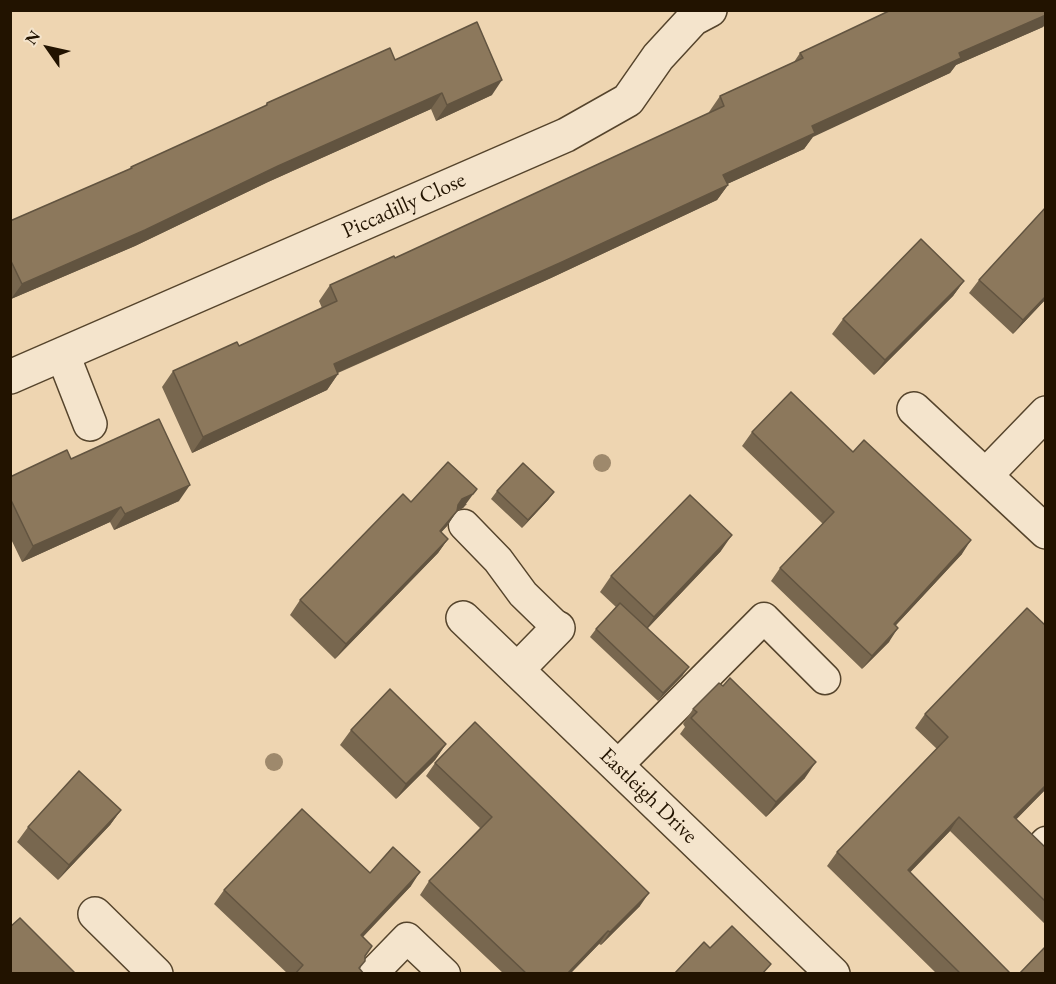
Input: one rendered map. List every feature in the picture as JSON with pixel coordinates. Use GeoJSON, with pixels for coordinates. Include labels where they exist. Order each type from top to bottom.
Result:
{"type":"FeatureCollection","features":[{"type":"Feature","properties":{"kind":"street","name":"Piccadilly Close"},"geometry":{"type":"LineString","coordinates":[[10,377],[566,135],[628,100],[658,57],[693,19],[710,10]]}},
{"type":"Feature","properties":{"kind":"street"},"geometry":{"type":"LineString","coordinates":[[63,355],[90,424]]}},
{"type":"Feature","properties":{"kind":"street"},"geometry":{"type":"LineString","coordinates":[[914,409],[1046,532]]}},
{"type":"Feature","properties":{"kind":"street"},"geometry":{"type":"LineString","coordinates":[[986,475],[1046,413]]}},
{"type":"Feature","properties":{"kind":"street","name":"Eastleigh Drive"},"geometry":{"type":"LineString","coordinates":[[463,618],[833,974]]}},
{"type":"Feature","properties":{"kind":"street"},"geometry":{"type":"LineString","coordinates":[[517,670],[558,628]]}},
{"type":"Feature","properties":{"kind":"street"},"geometry":{"type":"LineString","coordinates":[[95,914],[156,974]]}},
{"type":"Feature","properties":{"kind":"lane"},"geometry":{"type":"LineString","coordinates":[[464,525],[498,560],[522,594],[558,628]]}},
{"type":"Feature","properties":{"kind":"lane"},"geometry":{"type":"LineString","coordinates":[[617,766],[764,618],[825,679]]}},
{"type":"Feature","properties":{"kind":"lane"},"geometry":{"type":"LineString","coordinates":[[372,974],[407,938],[446,974]]}},
{"type":"Feature","properties":{"kind":"building"},"geometry":{"type":"Polygon","coordinates":[[[891,10],[1046,10],[1046,15],[959,53],[961,58],[812,126],[815,133],[723,175],[728,185],[334,364],[338,374],[203,437],[173,371],[237,342],[239,346],[337,301],[330,285],[394,256],[395,258],[724,106],[720,96],[803,58],[800,53],[891,10]]]}},
{"type":"Feature","properties":{"kind":"building"},"geometry":{"type":"Polygon","coordinates":[[[477,22],[502,80],[447,105],[442,93],[22,284],[10,259],[10,221],[132,168],[267,105],[267,103],[390,48],[395,60],[477,22]]]}},
{"type":"Feature","properties":{"kind":"building"},"geometry":{"type":"Polygon","coordinates":[[[1046,207],[1046,296],[1023,320],[979,280],[1046,207]]]}},
{"type":"Feature","properties":{"kind":"building"},"geometry":{"type":"Polygon","coordinates":[[[921,239],[964,281],[885,360],[843,319],[921,239]]]}},
{"type":"Feature","properties":{"kind":"building"},"geometry":{"type":"Polygon","coordinates":[[[791,392],[853,452],[864,440],[971,540],[894,624],[898,628],[872,656],[780,568],[834,512],[752,432],[791,392]]]}},
{"type":"Feature","properties":{"kind":"building"},"geometry":{"type":"Polygon","coordinates":[[[159,419],[190,485],[125,514],[121,507],[33,546],[10,498],[10,477],[67,450],[71,459],[159,419]]]}},
{"type":"Feature","properties":{"kind":"building"},"geometry":{"type":"Polygon","coordinates":[[[448,462],[477,489],[473,494],[462,499],[457,511],[440,531],[448,539],[346,644],[300,600],[403,494],[411,502],[448,462]]]}},
{"type":"Feature","properties":{"kind":"building"},"geometry":{"type":"Polygon","coordinates":[[[523,463],[554,492],[528,520],[497,491],[523,463]]]}},
{"type":"Feature","properties":{"kind":"building"},"geometry":{"type":"Polygon","coordinates":[[[690,495],[732,535],[654,617],[611,576],[690,495]]]}},
{"type":"Feature","properties":{"kind":"building"},"geometry":{"type":"Polygon","coordinates":[[[620,603],[689,667],[663,693],[596,629],[620,603]]]}},
{"type":"Feature","properties":{"kind":"building"},"geometry":{"type":"Polygon","coordinates":[[[1027,608],[1046,626],[1046,785],[1014,817],[1046,848],[1046,902],[959,817],[908,870],[1011,974],[961,974],[837,852],[948,737],[925,714],[1027,608]]]}},
{"type":"Feature","properties":{"kind":"building"},"geometry":{"type":"Polygon","coordinates":[[[730,678],[816,762],[776,802],[691,718],[697,712],[693,709],[719,683],[723,686],[730,678]]]}},
{"type":"Feature","properties":{"kind":"building"},"geometry":{"type":"Polygon","coordinates":[[[390,689],[446,744],[406,784],[351,730],[390,689]]]}},
{"type":"Feature","properties":{"kind":"building"},"geometry":{"type":"Polygon","coordinates":[[[475,722],[649,893],[567,974],[527,974],[429,881],[492,817],[435,763],[475,722]]]}},
{"type":"Feature","properties":{"kind":"building"},"geometry":{"type":"Polygon","coordinates":[[[79,771],[121,810],[69,865],[28,827],[79,771]]]}},
{"type":"Feature","properties":{"kind":"building"},"geometry":{"type":"Polygon","coordinates":[[[302,809],[370,873],[393,847],[420,872],[361,935],[372,946],[359,968],[364,974],[295,974],[303,965],[224,890],[302,809]]]}},
{"type":"Feature","properties":{"kind":"building"},"geometry":{"type":"Polygon","coordinates":[[[20,918],[76,974],[10,974],[10,927],[20,918]]]}},
{"type":"Feature","properties":{"kind":"building"},"geometry":{"type":"Polygon","coordinates":[[[732,926],[771,964],[762,974],[674,974],[704,942],[710,948],[732,926]]]}},
{"type":"Feature","properties":{"kind":"building"},"geometry":{"type":"Polygon","coordinates":[[[1046,946],[1046,974],[1019,974],[1046,946]]]}}]}
